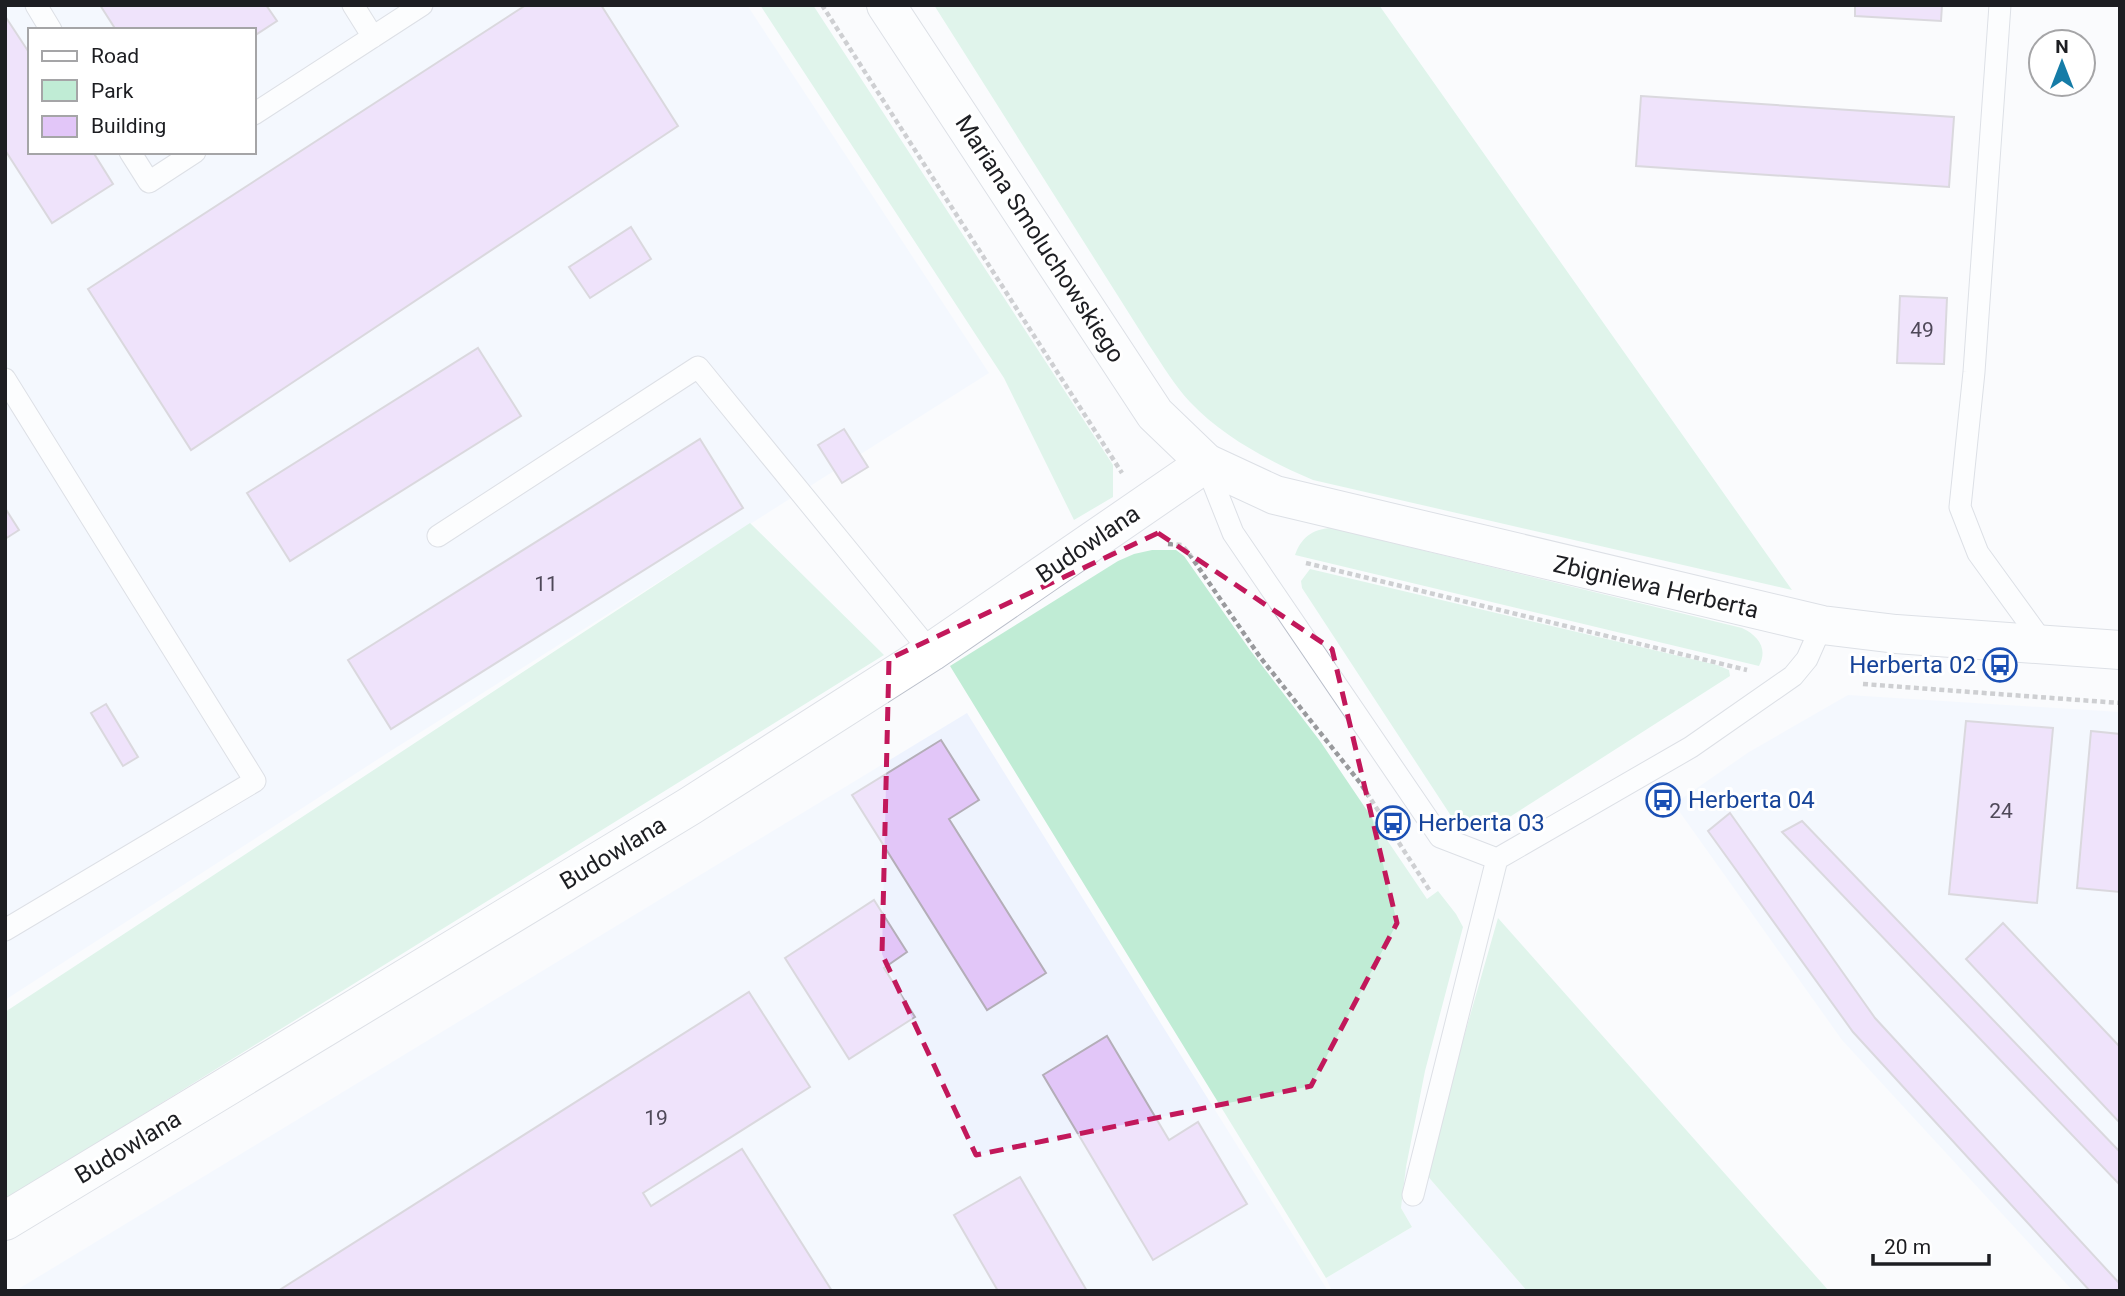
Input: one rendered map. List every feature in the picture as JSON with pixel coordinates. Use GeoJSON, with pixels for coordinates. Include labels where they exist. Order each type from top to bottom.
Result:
{"type":"FeatureCollection","features":[{"type":"Feature","properties":{"kind":"street","name":"Mariana Smoluchowskiego"},"geometry":{"type":"LineString","coordinates":[[887,5],[1155,414],[1206,463]]}},
{"type":"Feature","properties":{"kind":"street","name":"Zbigniewa Herberta"},"geometry":{"type":"LineString","coordinates":[[1206,463],[1275,495],[1822,625],[1896,634],[2120,650]]}},
{"type":"Feature","properties":{"kind":"street","name":"Budowlana"},"geometry":{"type":"LineString","coordinates":[[5,1221],[690,806],[931,652],[1206,463]]}},
{"type":"Feature","properties":{"kind":"lane"},"geometry":{"type":"LineString","coordinates":[[36,5],[50,28]]}},
{"type":"Feature","properties":{"kind":"lane"},"geometry":{"type":"LineString","coordinates":[[353,5],[373,37]]}},
{"type":"Feature","properties":{"kind":"lane"},"geometry":{"type":"LineString","coordinates":[[256,113],[422,5]]}},
{"type":"Feature","properties":{"kind":"lane"},"geometry":{"type":"LineString","coordinates":[[2000,5],[1974,372],[1960,507],[1978,553],[2044,644]]}},
{"type":"Feature","properties":{"kind":"lane"},"geometry":{"type":"LineString","coordinates":[[131,154],[149,182],[192,154]]}},
{"type":"Feature","properties":{"kind":"lane"},"geometry":{"type":"LineString","coordinates":[[438,536],[698,367],[931,652]]}},
{"type":"Feature","properties":{"kind":"lane"},"geometry":{"type":"LineString","coordinates":[[5,379],[255,780],[5,930]]}},
{"type":"Feature","properties":{"kind":"lane"},"geometry":{"type":"LineString","coordinates":[[1206,463],[1233,533],[1440,837],[1497,859]]}},
{"type":"Feature","properties":{"kind":"lane"},"geometry":{"type":"LineString","coordinates":[[1413,1195],[1497,859],[1690,747],[1793,676],[1807,659],[1822,625]]}},
{"type":"Feature","properties":{"kind":"path"},"geometry":{"type":"LineString","coordinates":[[822,5],[1126,479]]}},
{"type":"Feature","properties":{"kind":"path"},"geometry":{"type":"LineString","coordinates":[[1168,544],[1182,545],[1190,555],[1260,657],[1348,765],[1430,891]]}},
{"type":"Feature","properties":{"kind":"path"},"geometry":{"type":"LineString","coordinates":[[1306,563],[1752,671]]}},
{"type":"Feature","properties":{"kind":"path"},"geometry":{"type":"LineString","coordinates":[[1863,684],[2120,703]]}},
{"type":"Feature","properties":{"kind":"highlighted area"},"geometry":{"type":"Polygon","coordinates":[[[1158,533],[1332,649],[1397,923],[1311,1086],[976,1155],[882,954],[889,659],[1158,533]]]}},
{"type":"Feature","properties":{"kind":"shaded area"},"geometry":{"type":"Polygon","coordinates":[[[5,5],[747,5],[989,373],[386,754],[5,1000],[5,5]]]}},
{"type":"Feature","properties":{"kind":"shaded area"},"geometry":{"type":"Polygon","coordinates":[[[1848,695],[2120,712],[2120,1291],[2073,1291],[1842,1040],[1674,804],[1749,752],[1848,695]]]}},
{"type":"Feature","properties":{"kind":"shaded area"},"geometry":{"type":"Polygon","coordinates":[[[967,713],[1328,1291],[15,1291],[967,713]]]}},
{"type":"Feature","properties":{"kind":"shaded area"},"geometry":{"type":"Polygon","coordinates":[[[1406,1167],[1425,1173],[1527,1291],[1332,1291],[1326,1278],[1412,1227],[1401,1208],[1406,1167]]]}},
{"type":"Feature","properties":{"kind":"green space"},"geometry":{"type":"Polygon","coordinates":[[[760,5],[813,5],[1113,465],[1113,497],[1074,520],[1004,378],[760,5]]]}},
{"type":"Feature","properties":{"kind":"green space"},"geometry":{"type":"Polygon","coordinates":[[[934,5],[1379,5],[1792,590],[1313,480],[1263,456],[1232,437],[1203,415],[1168,374],[934,5]]]}},
{"type":"Feature","properties":{"kind":"green space"},"geometry":{"type":"Polygon","coordinates":[[[750,523],[884,655],[5,1200],[5,1012],[750,523]]]}},
{"type":"Feature","properties":{"kind":"green space"},"geometry":{"type":"Polygon","coordinates":[[[1331,528],[1742,628],[1757,639],[1762,649],[1762,660],[1759,666],[1295,555],[1308,536],[1318,530],[1331,528]]]}},
{"type":"Feature","properties":{"kind":"green space"},"geometry":{"type":"Polygon","coordinates":[[[1152,550],[1176,550],[1184,556],[1250,650],[1320,741],[1427,899],[1438,891],[1463,927],[1425,1071],[1406,1167],[1401,1208],[1412,1227],[1326,1278],[950,666],[1118,561],[1152,550]]]}},
{"type":"Feature","properties":{"kind":"green space"},"geometry":{"type":"Polygon","coordinates":[[[1310,569],[1717,665],[1729,670],[1730,676],[1491,829],[1482,832],[1465,830],[1457,825],[1302,588],[1301,581],[1310,569]]]}},
{"type":"Feature","properties":{"kind":"green space"},"geometry":{"type":"Polygon","coordinates":[[[1498,918],[1829,1291],[1527,1291],[1425,1173],[1498,918]]]}},
{"type":"Feature","properties":{"kind":"building"},"geometry":{"type":"Polygon","coordinates":[[[100,5],[266,5],[277,21],[256,35],[256,28],[115,28],[100,5]]]}},
{"type":"Feature","properties":{"kind":"building"},"geometry":{"type":"Polygon","coordinates":[[[526,5],[601,5],[678,126],[191,450],[88,289],[526,5]]]}},
{"type":"Feature","properties":{"kind":"building"},"geometry":{"type":"Polygon","coordinates":[[[1855,5],[1942,5],[1941,21],[1855,16],[1855,5]]]}},
{"type":"Feature","properties":{"kind":"building"},"geometry":{"type":"Polygon","coordinates":[[[5,16],[28,51],[28,154],[94,154],[113,184],[52,223],[5,150],[5,16]]]}},
{"type":"Feature","properties":{"kind":"building"},"geometry":{"type":"Polygon","coordinates":[[[1641,96],[1954,117],[1949,187],[1636,166],[1641,96]]]}},
{"type":"Feature","properties":{"kind":"building"},"geometry":{"type":"Polygon","coordinates":[[[631,227],[651,259],[590,298],[569,267],[631,227]]]}},
{"type":"Feature","properties":{"kind":"building"},"geometry":{"type":"Polygon","coordinates":[[[1900,296],[1947,298],[1944,364],[1897,363],[1900,296]]]}},
{"type":"Feature","properties":{"kind":"building"},"geometry":{"type":"Polygon","coordinates":[[[478,348],[521,416],[290,561],[247,493],[478,348]]]}},
{"type":"Feature","properties":{"kind":"building"},"geometry":{"type":"Polygon","coordinates":[[[844,429],[868,467],[842,483],[818,445],[844,429]]]}},
{"type":"Feature","properties":{"kind":"building"},"geometry":{"type":"Polygon","coordinates":[[[700,439],[743,508],[391,729],[348,660],[700,439]]]}},
{"type":"Feature","properties":{"kind":"building"},"geometry":{"type":"Polygon","coordinates":[[[5,508],[19,530],[5,539],[5,508]]]}},
{"type":"Feature","properties":{"kind":"building"},"geometry":{"type":"Polygon","coordinates":[[[106,704],[138,757],[123,766],[91,713],[106,704]]]}},
{"type":"Feature","properties":{"kind":"building"},"geometry":{"type":"Polygon","coordinates":[[[1966,721],[2053,728],[2037,903],[1949,894],[1966,721]]]}},
{"type":"Feature","properties":{"kind":"building"},"geometry":{"type":"Polygon","coordinates":[[[2091,731],[2120,734],[2120,892],[2077,888],[2091,731]]]}},
{"type":"Feature","properties":{"kind":"building"},"geometry":{"type":"Polygon","coordinates":[[[941,740],[979,800],[949,819],[1046,973],[987,1010],[852,795],[941,740]]]}},
{"type":"Feature","properties":{"kind":"building"},"geometry":{"type":"Polygon","coordinates":[[[1730,813],[1875,1018],[2120,1284],[2120,1291],[2090,1291],[1853,1032],[1708,831],[1730,813]]]}},
{"type":"Feature","properties":{"kind":"building"},"geometry":{"type":"Polygon","coordinates":[[[1802,821],[2120,1152],[2120,1185],[1782,832],[1802,821]]]}},
{"type":"Feature","properties":{"kind":"building"},"geometry":{"type":"Polygon","coordinates":[[[874,900],[907,952],[884,968],[915,1017],[849,1059],[785,958],[874,900]]]}},
{"type":"Feature","properties":{"kind":"building"},"geometry":{"type":"Polygon","coordinates":[[[2003,923],[2120,1047],[2120,1123],[1966,959],[2003,923]]]}},
{"type":"Feature","properties":{"kind":"building"},"geometry":{"type":"Polygon","coordinates":[[[749,992],[810,1087],[643,1193],[651,1206],[742,1149],[832,1291],[278,1291],[749,992]]]}},
{"type":"Feature","properties":{"kind":"building"},"geometry":{"type":"Polygon","coordinates":[[[1107,1036],[1169,1140],[1198,1122],[1247,1204],[1153,1260],[1043,1075],[1107,1036]]]}},
{"type":"Feature","properties":{"kind":"building"},"geometry":{"type":"Polygon","coordinates":[[[1020,1177],[1087,1291],[998,1291],[954,1215],[1020,1177]]]}},
{"type":"Feature","properties":{"kind":"place","name":"Herberta 02"},"geometry":{"type":"Point","coordinates":[2000,665]}},
{"type":"Feature","properties":{"kind":"place","name":"Herberta 04"},"geometry":{"type":"Point","coordinates":[1663,800]}},
{"type":"Feature","properties":{"kind":"place","name":"Herberta 03"},"geometry":{"type":"Point","coordinates":[1393,823]}}]}
